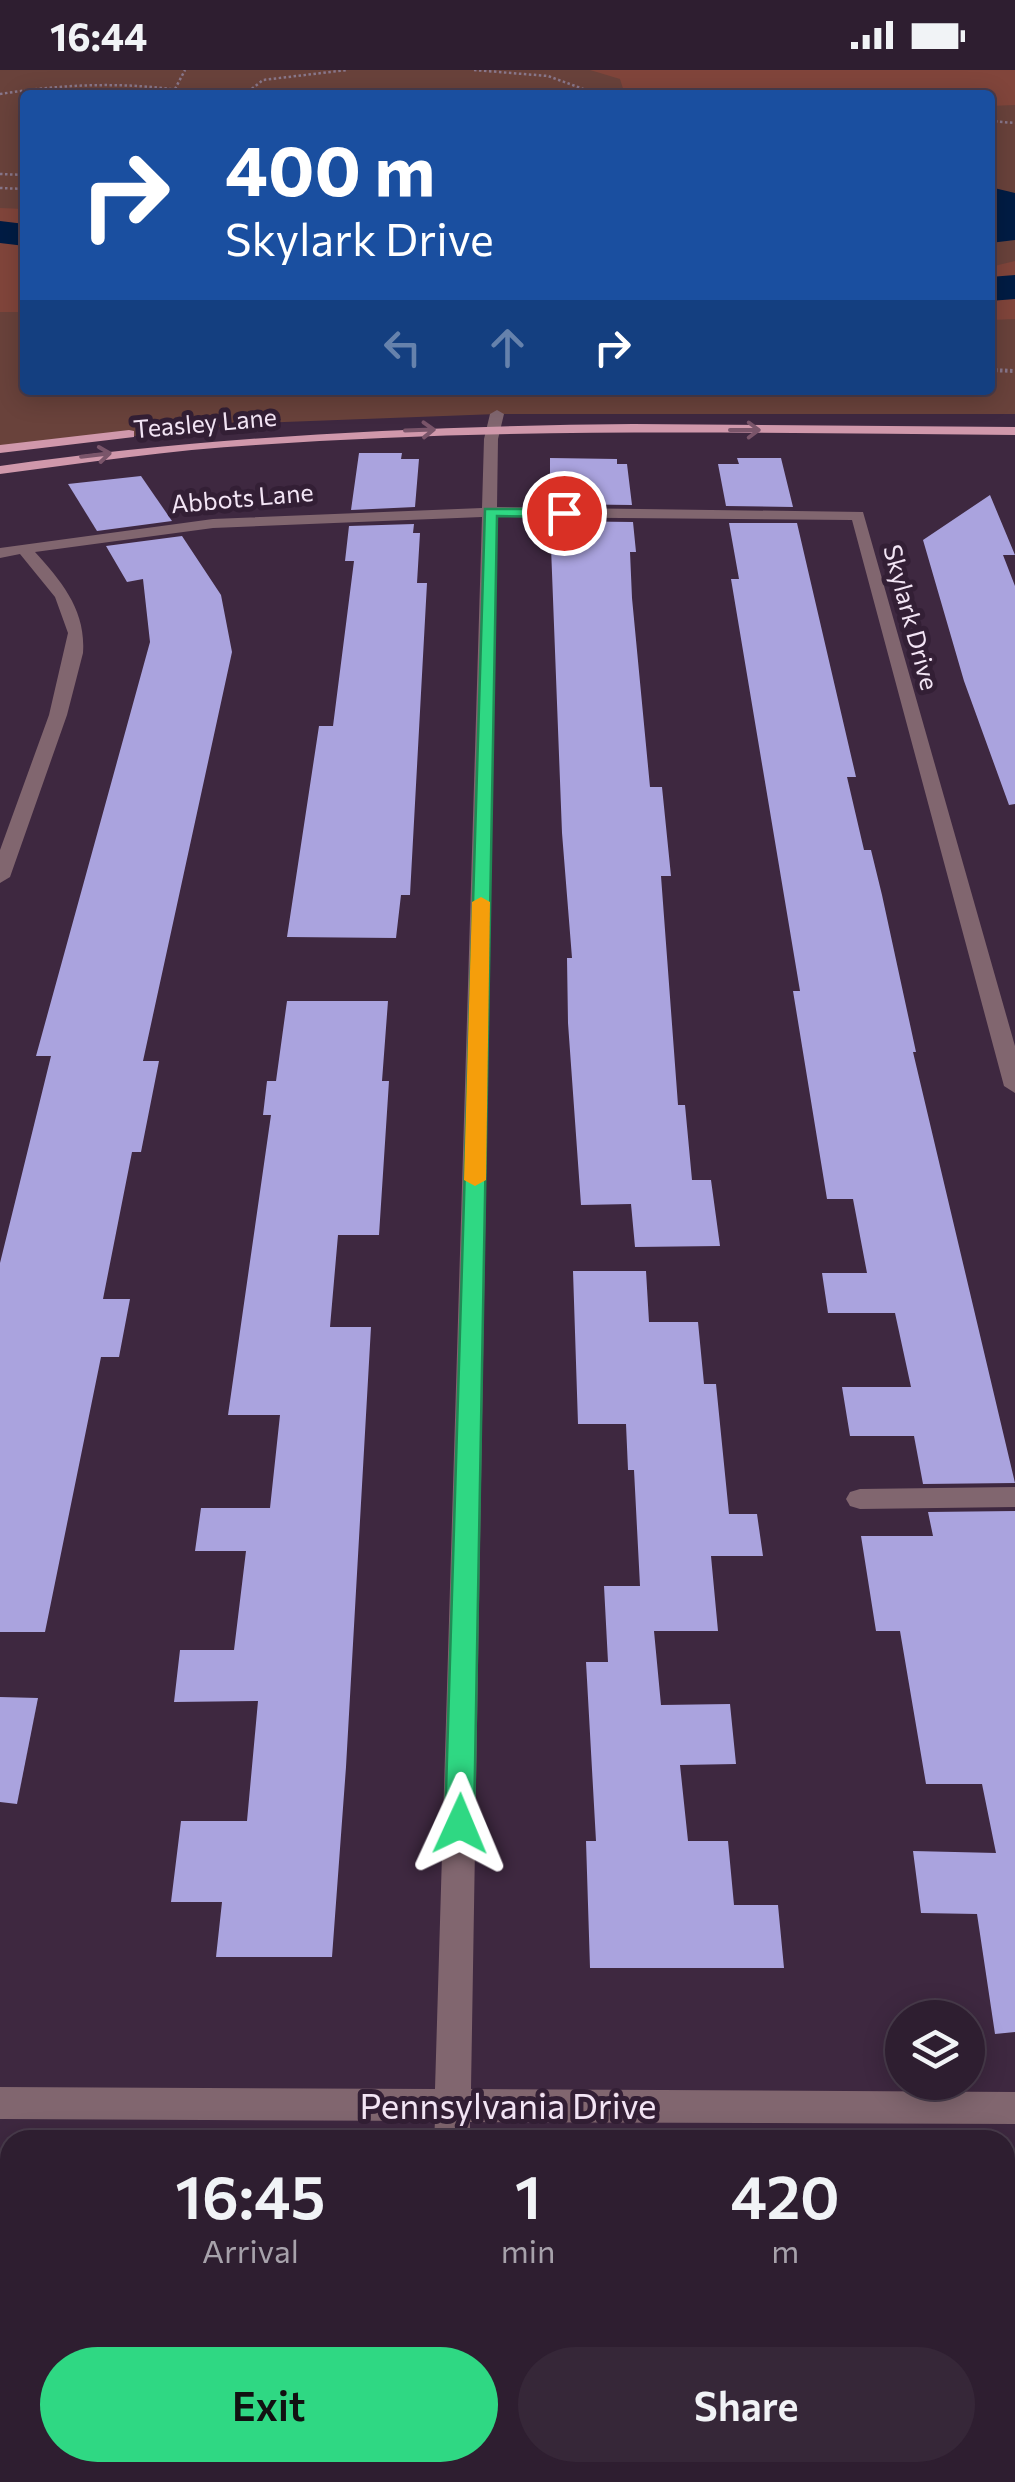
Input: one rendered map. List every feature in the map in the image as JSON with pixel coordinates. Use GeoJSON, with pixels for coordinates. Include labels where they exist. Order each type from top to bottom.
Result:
{"type":"FeatureCollection","features":[{"type":"Feature","properties":{"kind":"main road","name":"Teasley Lane"},"geometry":{"type":"LineString","coordinates":[[448,414],[494,421],[1015,431]]}},
{"type":"Feature","properties":{"kind":"main road","name":"Teasley Lane"},"geometry":{"type":"LineString","coordinates":[[0,470],[213,442],[494,421],[1015,415]]}},
{"type":"Feature","properties":{"kind":"main road","name":"Teasley Lane"},"geometry":{"type":"LineString","coordinates":[[0,449],[140,433]]}},
{"type":"Feature","properties":{"kind":"street"},"geometry":{"type":"LineString","coordinates":[[452,2130],[494,421]]}},
{"type":"Feature","properties":{"kind":"street","name":"Abbots Lane"},"geometry":{"type":"LineString","coordinates":[[0,553],[146,530],[291,516],[490,512]]}},
{"type":"Feature","properties":{"kind":"street","name":"Skylark Drive"},"geometry":{"type":"LineString","coordinates":[[490,512],[858,516],[1015,1086]]}},
{"type":"Feature","properties":{"kind":"street"},"geometry":{"type":"LineString","coordinates":[[0,877],[67,682],[76,634],[60,592],[23,548]]}},
{"type":"Feature","properties":{"kind":"street"},"geometry":{"type":"LineString","coordinates":[[860,1499],[1015,1497]]}},
{"type":"Feature","properties":{"kind":"street","name":"Pennsylvania Drive"},"geometry":{"type":"LineString","coordinates":[[0,2103],[1015,2108]]}},
{"type":"Feature","properties":{"kind":"path"},"geometry":{"type":"LineString","coordinates":[[175,89],[184,70]]}},
{"type":"Feature","properties":{"kind":"path"},"geometry":{"type":"LineString","coordinates":[[252,90],[263,80],[347,70]]}},
{"type":"Feature","properties":{"kind":"path"},"geometry":{"type":"LineString","coordinates":[[474,70],[562,80],[586,90]]}},
{"type":"Feature","properties":{"kind":"path"},"geometry":{"type":"LineString","coordinates":[[40,90],[80,86],[180,90]]}},
{"type":"Feature","properties":{"kind":"shaded area"},"geometry":{"type":"Polygon","coordinates":[[[0,70],[1015,70],[1015,414],[497,414],[258,423],[0,450],[0,70]]]}},
{"type":"Feature","properties":{"kind":"shaded area"},"geometry":{"type":"Polygon","coordinates":[[[590,70],[1015,70],[1015,105],[995,106],[995,90],[623,90],[620,79],[590,70]]]}},
{"type":"Feature","properties":{"kind":"shaded area"},"geometry":{"type":"Polygon","coordinates":[[[0,208],[20,209],[20,312],[0,312],[0,208]]]}},
{"type":"Feature","properties":{"kind":"shaded area"},"geometry":{"type":"Polygon","coordinates":[[[1015,261],[1015,319],[995,320],[995,266],[1015,261]]]}},
{"type":"Feature","properties":{"kind":"water"},"geometry":{"type":"Polygon","coordinates":[[[995,188],[1015,193],[1015,240],[995,242],[995,188]]]}},
{"type":"Feature","properties":{"kind":"building"},"geometry":{"type":"Polygon","coordinates":[[[359,453],[402,453],[401,459],[419,459],[415,507],[351,510],[359,453]]]}},
{"type":"Feature","properties":{"kind":"building"},"geometry":{"type":"Polygon","coordinates":[[[550,458],[617,459],[617,464],[627,464],[632,505],[550,504],[550,458]]]}},
{"type":"Feature","properties":{"kind":"building"},"geometry":{"type":"Polygon","coordinates":[[[737,458],[781,458],[793,507],[726,506],[718,464],[739,464],[737,458]]]}},
{"type":"Feature","properties":{"kind":"building"},"geometry":{"type":"Polygon","coordinates":[[[141,476],[172,521],[97,531],[68,484],[141,476]]]}},
{"type":"Feature","properties":{"kind":"building"},"geometry":{"type":"Polygon","coordinates":[[[990,495],[1015,555],[1003,555],[1015,586],[1015,804],[1009,805],[964,681],[923,540],[990,495]]]}},
{"type":"Feature","properties":{"kind":"building"},"geometry":{"type":"Polygon","coordinates":[[[550,521],[633,522],[636,552],[630,552],[632,598],[650,787],[662,787],[671,876],[661,876],[678,1105],[685,1105],[692,1180],[711,1180],[720,1246],[635,1247],[631,1204],[581,1205],[568,1023],[567,958],[572,958],[562,833],[550,521]]]}},
{"type":"Feature","properties":{"kind":"building"},"geometry":{"type":"Polygon","coordinates":[[[729,523],[797,523],[856,777],[847,777],[864,850],[871,850],[882,895],[913,1052],[1015,1483],[923,1484],[914,1436],[850,1436],[842,1387],[911,1387],[895,1313],[828,1313],[822,1273],[867,1273],[853,1199],[827,1199],[793,991],[800,991],[731,579],[739,579],[729,523]]]}},
{"type":"Feature","properties":{"kind":"building"},"geometry":{"type":"Polygon","coordinates":[[[414,524],[413,533],[420,533],[417,583],[427,583],[410,895],[401,895],[396,938],[287,937],[319,726],[333,726],[354,561],[345,561],[349,526],[414,524]]]}},
{"type":"Feature","properties":{"kind":"building"},"geometry":{"type":"Polygon","coordinates":[[[182,536],[221,595],[232,652],[143,1061],[159,1061],[141,1152],[132,1152],[103,1299],[130,1299],[119,1357],[101,1357],[45,1632],[0,1632],[0,1263],[51,1056],[36,1056],[150,642],[143,579],[127,582],[106,546],[182,536]]]}},
{"type":"Feature","properties":{"kind":"building"},"geometry":{"type":"Polygon","coordinates":[[[287,1001],[388,1001],[382,1081],[389,1081],[379,1235],[338,1235],[330,1327],[371,1327],[332,1957],[216,1957],[222,1902],[171,1902],[181,1821],[247,1821],[258,1701],[174,1702],[180,1650],[234,1650],[246,1551],[195,1551],[201,1508],[270,1508],[280,1415],[228,1415],[271,1115],[263,1115],[267,1081],[276,1081],[287,1001]]]}},
{"type":"Feature","properties":{"kind":"building"},"geometry":{"type":"Polygon","coordinates":[[[573,1271],[646,1271],[649,1322],[698,1322],[704,1384],[716,1384],[729,1514],[757,1514],[763,1556],[711,1556],[718,1631],[654,1631],[661,1705],[730,1704],[736,1764],[680,1765],[688,1841],[728,1841],[734,1905],[778,1905],[784,1968],[590,1968],[586,1841],[596,1841],[586,1662],[608,1662],[604,1586],[640,1586],[634,1470],[628,1470],[626,1424],[578,1424],[573,1271]]]}},
{"type":"Feature","properties":{"kind":"building"},"geometry":{"type":"Polygon","coordinates":[[[1015,1511],[1015,2032],[995,2034],[977,1914],[921,1913],[913,1851],[996,1853],[982,1784],[926,1784],[900,1631],[876,1631],[861,1536],[933,1536],[928,1512],[1015,1511]]]}},
{"type":"Feature","properties":{"kind":"building"},"geometry":{"type":"Polygon","coordinates":[[[0,1697],[38,1698],[17,1804],[0,1802],[0,1697]]]}},
{"type":"Feature","properties":{"kind":"waterway"},"geometry":{"type":"LineString","coordinates":[[0,232],[20,234]]}},
{"type":"Feature","properties":{"kind":"waterway"},"geometry":{"type":"LineString","coordinates":[[995,289],[1015,287]]}},
{"type":"Feature","properties":{"kind":"slow traffic"},"geometry":{"type":"LineString","coordinates":[[475,1180],[481,902]]}},
{"type":"Feature","properties":{"kind":"route"},"geometry":{"type":"LineString","coordinates":[[460,1824],[490,512],[564,513]]}}]}
